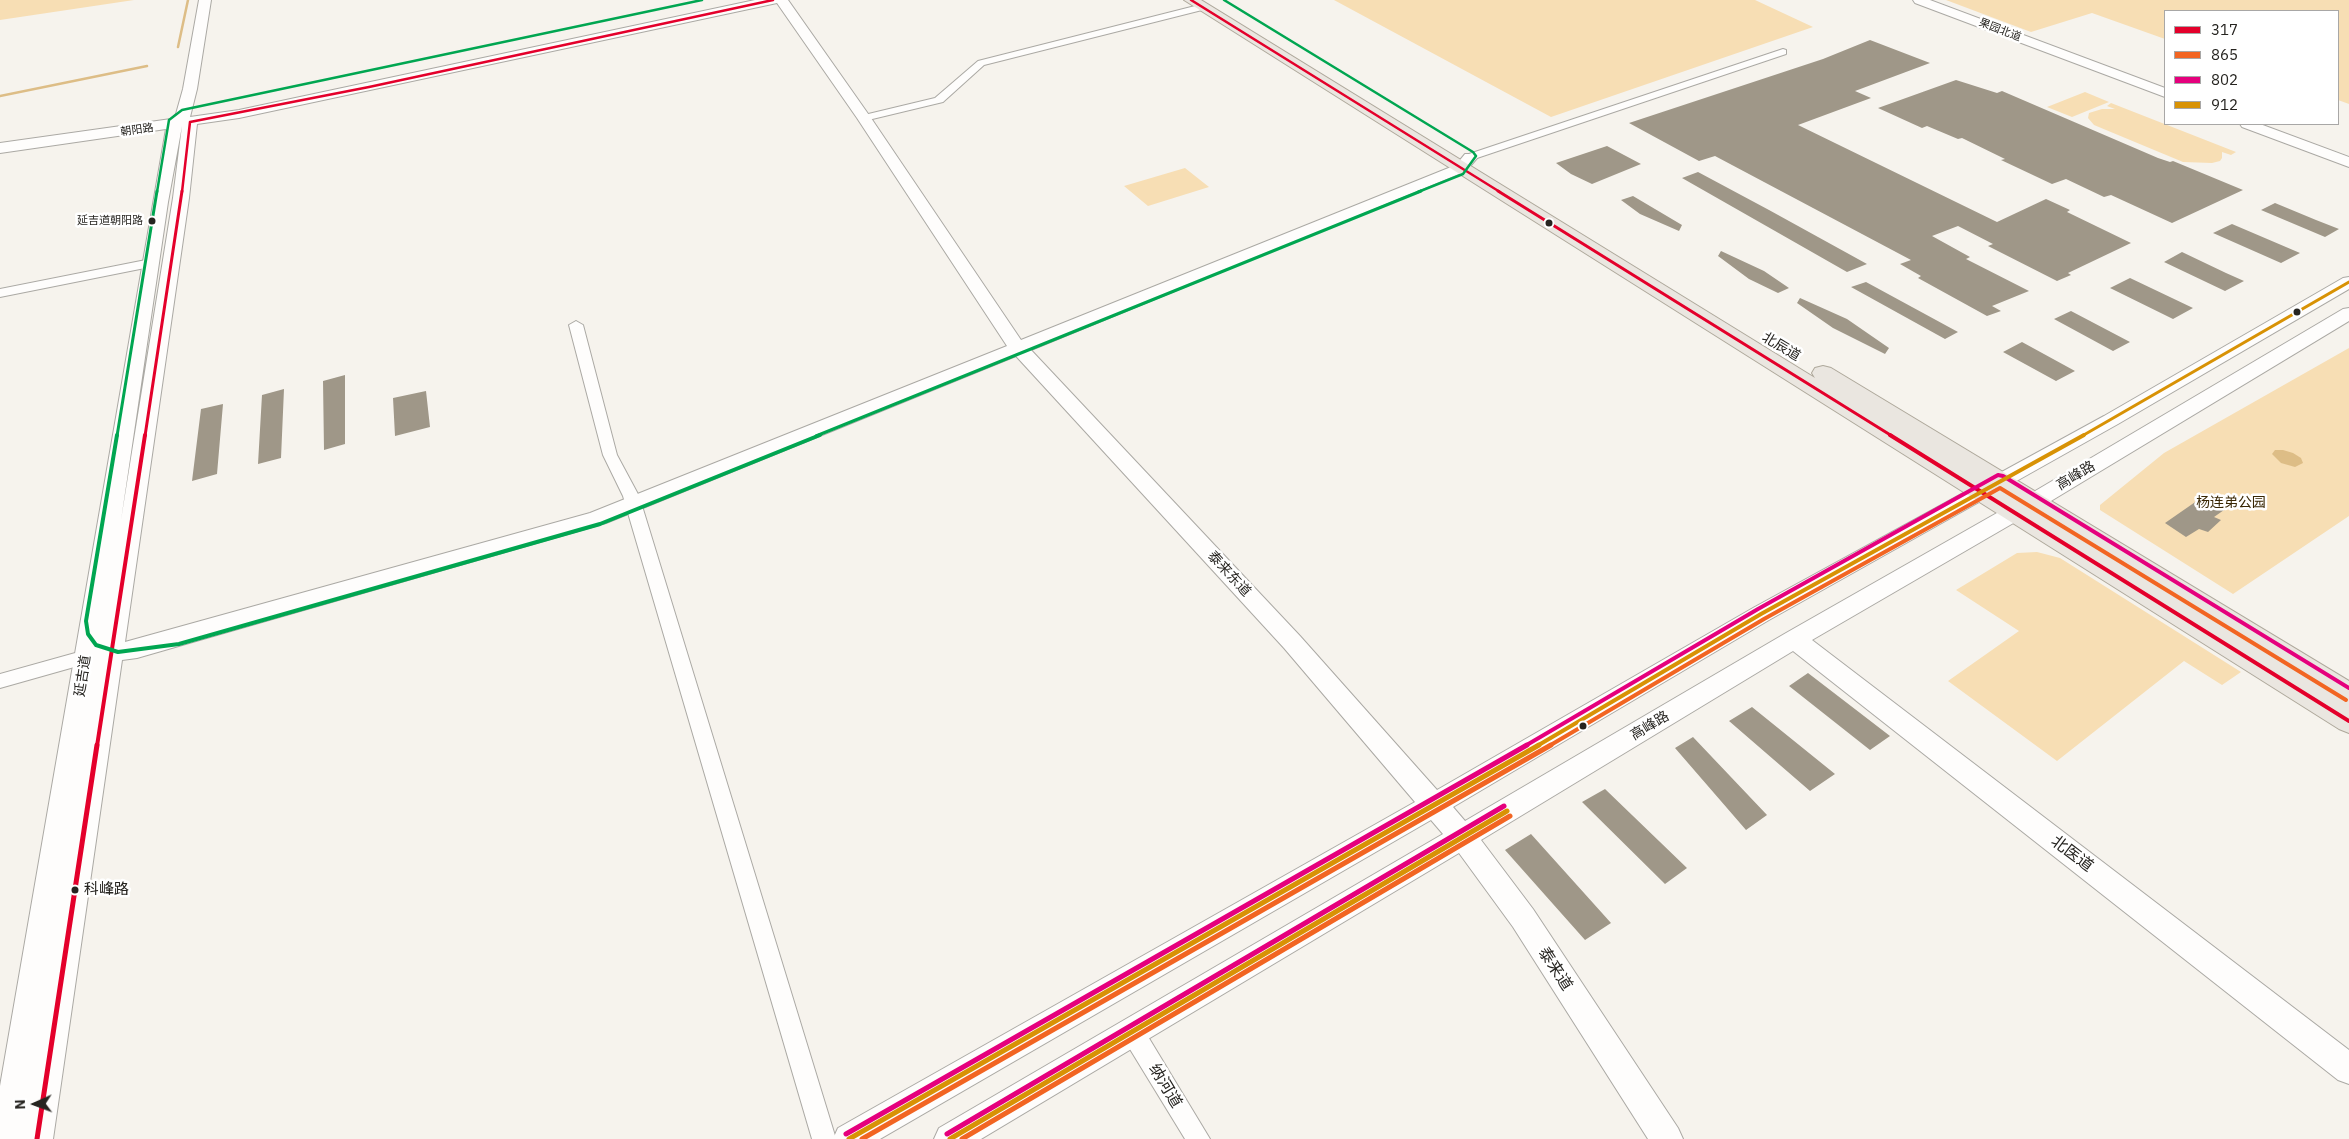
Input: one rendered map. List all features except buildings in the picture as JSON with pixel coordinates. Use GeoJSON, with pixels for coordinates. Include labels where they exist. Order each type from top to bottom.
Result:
{"type":"FeatureCollection","features":[{"type":"Feature","properties":{"kind":"main road"},"geometry":{"type":"LineString","coordinates":[[182,121],[190,90],[205,0]]}},
{"type":"Feature","properties":{"kind":"main road","name":"朝阳路"},"geometry":{"type":"LineString","coordinates":[[0,142],[182,121],[732,0]]}},
{"type":"Feature","properties":{"kind":"main road","name":"朝阳路"},"geometry":{"type":"LineString","coordinates":[[0,148],[182,121],[369,87],[773,0]]}},
{"type":"Feature","properties":{"kind":"main road","name":"泰来东道"},"geometry":{"type":"LineString","coordinates":[[782,0],[864,118],[1015,345],[1292,642],[1434,805]]}},
{"type":"Feature","properties":{"kind":"main road","name":"果园北道"},"geometry":{"type":"LineString","coordinates":[[1920,0],[2164,93]]}},
{"type":"Feature","properties":{"kind":"main road","name":"果园北道"},"geometry":{"type":"LineString","coordinates":[[1929,0],[2164,89]]}},
{"type":"Feature","properties":{"kind":"main road","name":"北辰道"},"geometry":{"type":"LineString","coordinates":[[1202,2],[2023,507],[2349,695]]}},
{"type":"Feature","properties":{"kind":"main road","name":"延吉道"},"geometry":{"type":"LineString","coordinates":[[7,1139],[108,650],[92,622],[151,263],[182,121]]}},
{"type":"Feature","properties":{"kind":"main road","name":"延吉道"},"geometry":{"type":"LineString","coordinates":[[37,1139],[108,650],[180,198],[182,121]]}},
{"type":"Feature","properties":{"kind":"main road"},"geometry":{"type":"LineString","coordinates":[[2250,125],[2349,162]]}},
{"type":"Feature","properties":{"kind":"main road"},"geometry":{"type":"LineString","coordinates":[[2261,125],[2349,158]]}},
{"type":"Feature","properties":{"kind":"main road"},"geometry":{"type":"LineString","coordinates":[[108,650],[136,649],[598,518],[632,501],[1461,163]]}},
{"type":"Feature","properties":{"kind":"main road"},"geometry":{"type":"LineString","coordinates":[[849,1139],[1434,805],[1761,614],[2111,420],[2349,282]]}},
{"type":"Feature","properties":{"kind":"main road","name":"高峰路"},"geometry":{"type":"LineString","coordinates":[[950,1139],[1133,1033],[1794,639],[2023,507],[2349,313]]}},
{"type":"Feature","properties":{"kind":"main road"},"geometry":{"type":"LineString","coordinates":[[108,650],[147,635],[632,501]]}},
{"type":"Feature","properties":{"kind":"main road","name":"北辰道"},"geometry":{"type":"LineString","coordinates":[[2023,507],[2349,721]]}},
{"type":"Feature","properties":{"kind":"main road","name":"北医道"},"geometry":{"type":"LineString","coordinates":[[1794,639],[2349,1069]]}},
{"type":"Feature","properties":{"kind":"main road","name":"泰来道"},"geometry":{"type":"LineString","coordinates":[[1434,805],[1463,838],[1523,918],[1667,1139]]}},
{"type":"Feature","properties":{"kind":"street"},"geometry":{"type":"LineString","coordinates":[[864,118],[939,100],[982,63],[1202,2]]}},
{"type":"Feature","properties":{"kind":"street"},"geometry":{"type":"LineString","coordinates":[[1461,163],[1783,52]]}},
{"type":"Feature","properties":{"kind":"street"},"geometry":{"type":"LineString","coordinates":[[0,293],[151,263]]}},
{"type":"Feature","properties":{"kind":"street"},"geometry":{"type":"LineString","coordinates":[[576,325],[610,455],[632,501],[824,1139]]}},
{"type":"Feature","properties":{"kind":"street"},"geometry":{"type":"LineString","coordinates":[[0,681],[108,650]]}},
{"type":"Feature","properties":{"kind":"street","name":"纳河道"},"geometry":{"type":"LineString","coordinates":[[1133,1033],[1198,1139]]}},
{"type":"Feature","properties":{"kind":"green space"},"geometry":{"type":"Polygon","coordinates":[[[0,0],[134,0],[0,20],[0,0]]]}},
{"type":"Feature","properties":{"kind":"green space"},"geometry":{"type":"Polygon","coordinates":[[[1334,0],[1755,0],[1813,27],[1551,117],[1334,0]]]}},
{"type":"Feature","properties":{"kind":"green space"},"geometry":{"type":"Polygon","coordinates":[[[1946,0],[2349,0],[2349,104],[2339,100],[2339,10],[2164,10],[2164,39],[2092,13],[2031,32],[1946,0]]]}},
{"type":"Feature","properties":{"kind":"green space"},"geometry":{"type":"Polygon","coordinates":[[[2085,92],[2109,102],[2072,117],[2047,107],[2085,92]]]}},
{"type":"Feature","properties":{"kind":"green space"},"geometry":{"type":"Polygon","coordinates":[[[2111,103],[2236,152],[2231,155],[2222,152],[2220,161],[2212,163],[2183,162],[2094,125],[2088,118],[2089,113],[2102,109],[2115,109],[2107,106],[2111,103]]]}},
{"type":"Feature","properties":{"kind":"green space"},"geometry":{"type":"Polygon","coordinates":[[[1185,168],[1209,187],[1148,206],[1124,186],[1185,168]]]}},
{"type":"Feature","properties":{"kind":"green space","name":"杨连弟公园"},"geometry":{"type":"Polygon","coordinates":[[[2349,348],[2349,516],[2233,594],[2100,510],[2100,505],[2164,453],[2349,348]]]}},
{"type":"Feature","properties":{"kind":"green space"},"geometry":{"type":"Polygon","coordinates":[[[2037,552],[2060,558],[2241,672],[2222,685],[2184,661],[2057,761],[1948,681],[2019,631],[1956,590],[2017,553],[2037,552]]]}},
{"type":"Feature","properties":{"kind":"shaded area"},"geometry":{"type":"Polygon","coordinates":[[[2275,450],[2293,453],[2301,458],[2303,463],[2295,467],[2281,463],[2272,454],[2275,450]]]}},
{"type":"Feature","properties":{"kind":"waterway"},"geometry":{"type":"LineString","coordinates":[[178,47],[188,0]]}},
{"type":"Feature","properties":{"kind":"waterway"},"geometry":{"type":"LineString","coordinates":[[0,96],[147,66]]}},
{"type":"Feature","properties":{"kind":"transit line"},"geometry":{"type":"LineString","coordinates":[[702,0],[182,110],[169,120],[86,621],[88,634],[96,645],[118,652],[179,644],[600,524],[1463,174],[1475,160],[1476,156],[1473,152],[1224,0]]}},
{"type":"Feature","properties":{"kind":"transit line","name":"317"},"geometry":{"type":"LineString","coordinates":[[37,1139],[181,198],[190,122],[369,87],[773,0]]}},
{"type":"Feature","properties":{"kind":"transit line","name":"317"},"geometry":{"type":"LineString","coordinates":[[1191,0],[2349,721]]}},
{"type":"Feature","properties":{"kind":"transit line","name":"912"},"geometry":{"type":"LineString","coordinates":[[849,1139],[1537,746],[1761,614],[2111,420],[2349,282]]}},
{"type":"Feature","properties":{"kind":"transit line","name":"802"},"geometry":{"type":"LineString","coordinates":[[846,1134],[1534,741],[1758,609],[1998,475],[2003,476],[2349,688]]}},
{"type":"Feature","properties":{"kind":"transit line","name":"865"},"geometry":{"type":"LineString","coordinates":[[862,1139],[1540,751],[1764,619],[2000,488],[2346,700]]}},
{"type":"Feature","properties":{"kind":"transit line","name":"802"},"geometry":{"type":"LineString","coordinates":[[947,1134],[1504,806]]}},
{"type":"Feature","properties":{"kind":"transit line","name":"912"},"geometry":{"type":"LineString","coordinates":[[950,1139],[1507,811]]}},
{"type":"Feature","properties":{"kind":"transit line","name":"865"},"geometry":{"type":"LineString","coordinates":[[962,1139],[1510,816]]}},
{"type":"Feature","properties":{"kind":"place","name":"延吉道朝阳路"},"geometry":{"type":"Point","coordinates":[152,221]}},
{"type":"Feature","properties":{"kind":"place","name":"科峰路"},"geometry":{"type":"Point","coordinates":[75,890]}}]}
